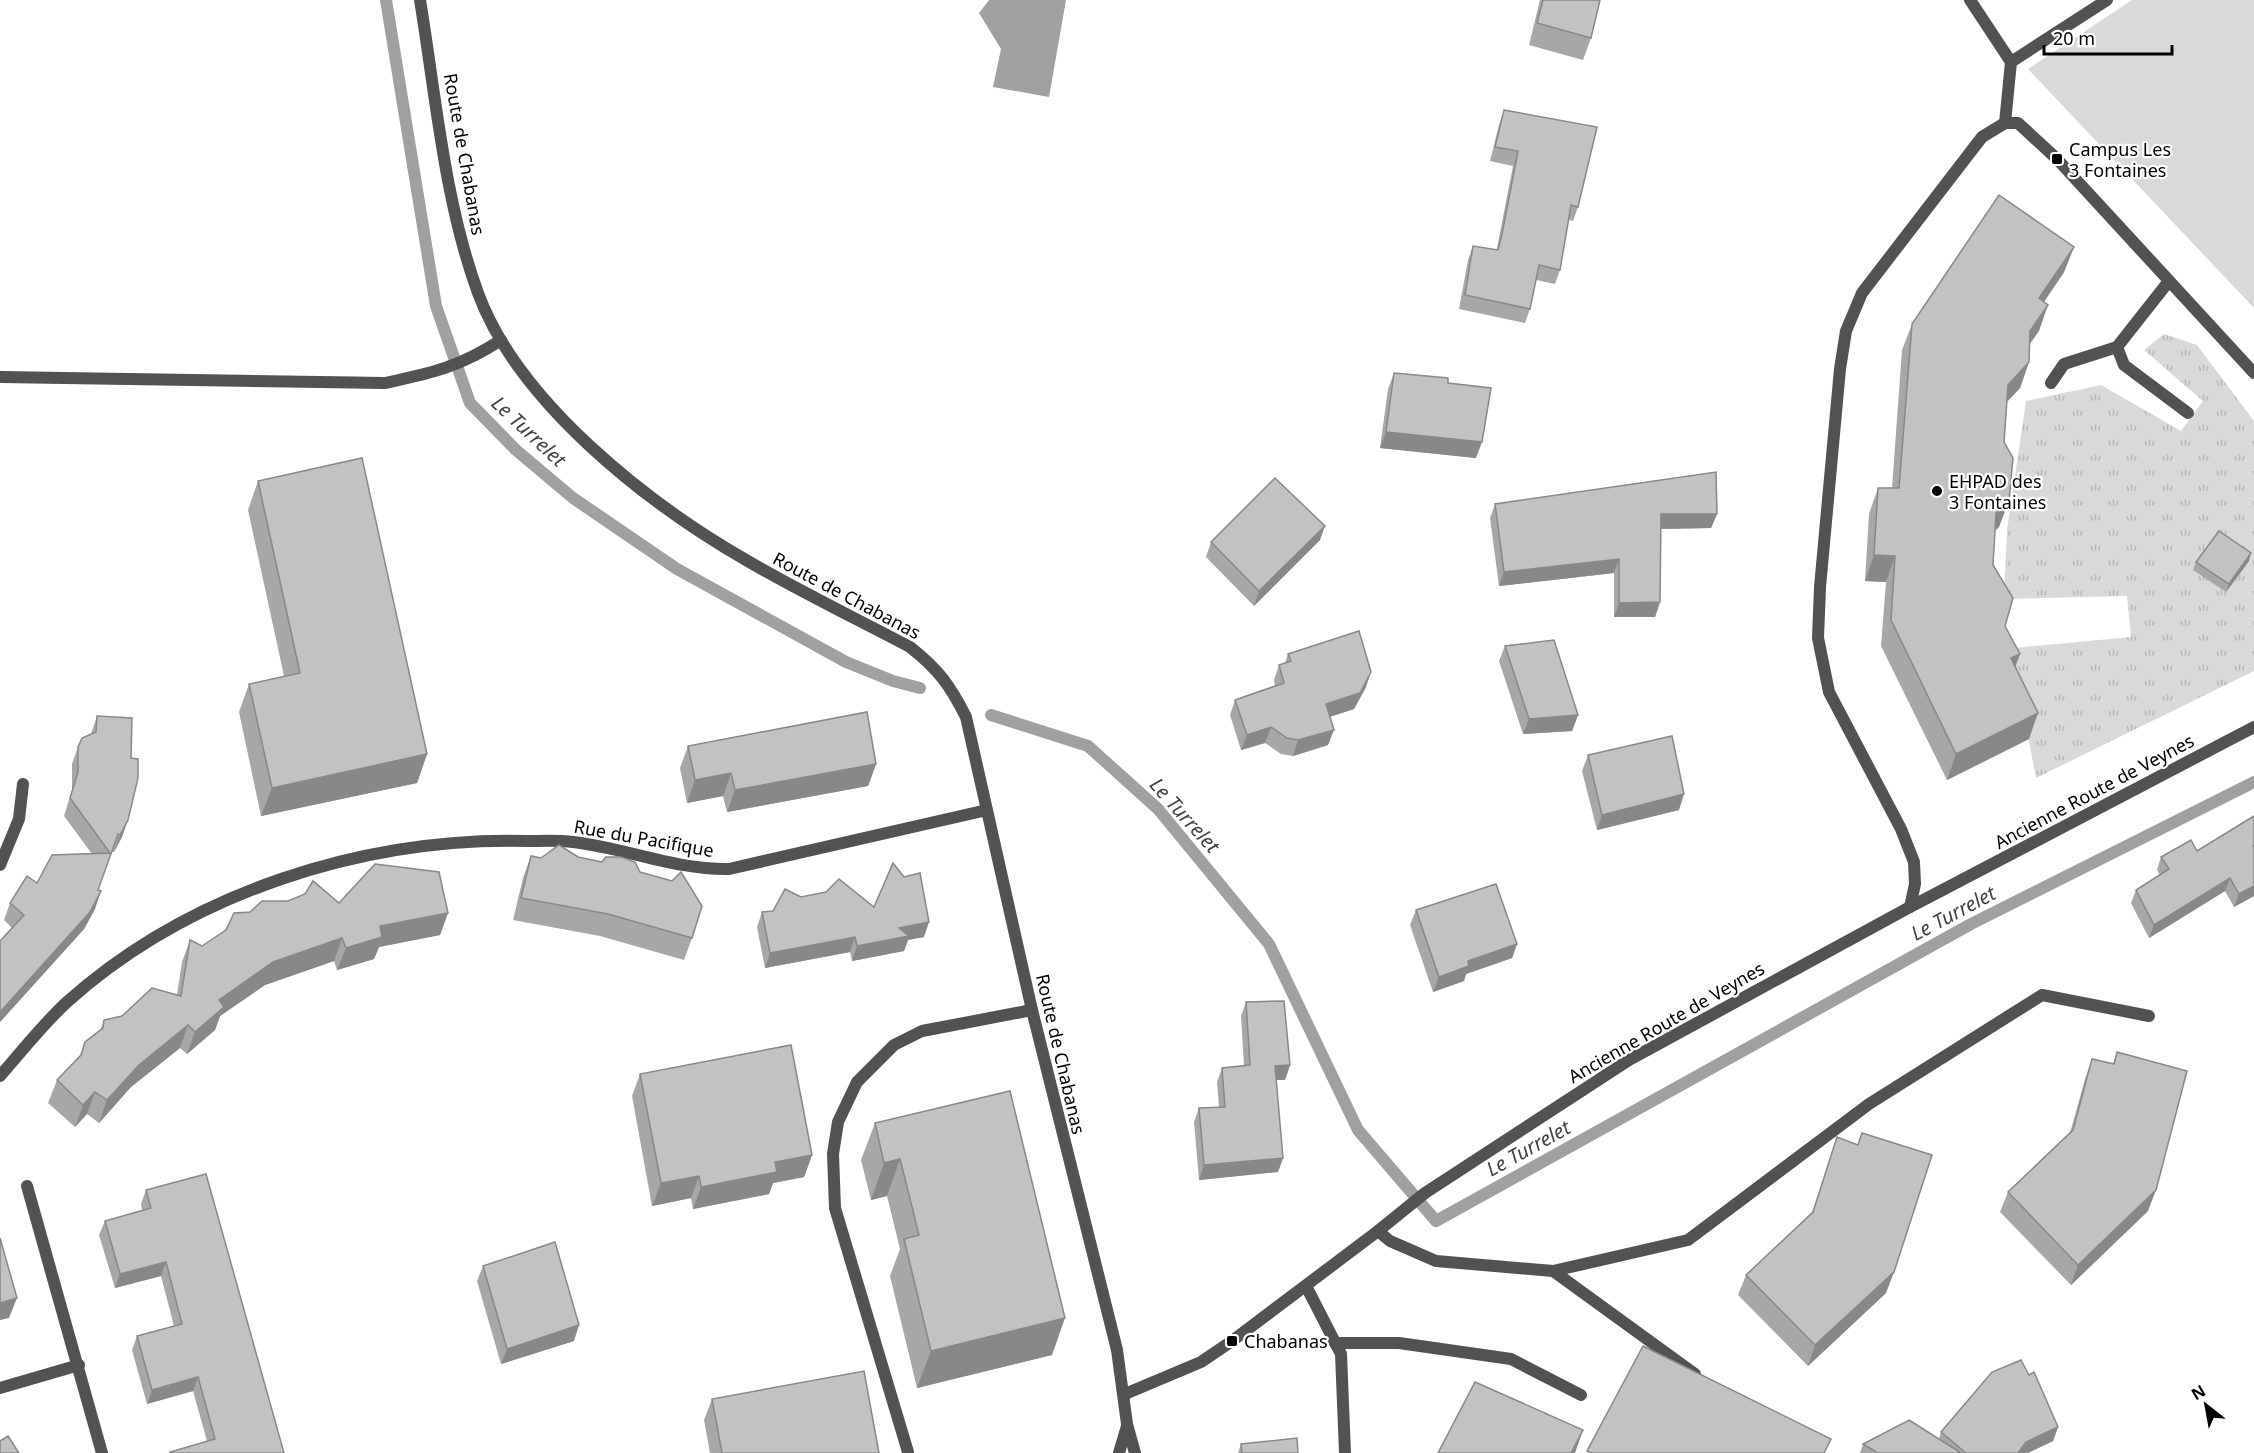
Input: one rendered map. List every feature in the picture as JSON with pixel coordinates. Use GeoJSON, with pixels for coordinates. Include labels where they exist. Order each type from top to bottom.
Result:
{"type":"FeatureCollection","features":[{"type":"Feature","properties":{"kind":"street","name":"Route de Chabanas"},"geometry":{"type":"LineString","coordinates":[[420,0],[458,232],[478,295],[501,340],[523,375],[557,416],[597,453],[665,506],[745,560],[910,647],[933,665],[951,687],[966,717],[1032,1010],[1117,1350],[1125,1394],[1127,1424],[1135,1453]]}},
{"type":"Feature","properties":{"kind":"street"},"geometry":{"type":"LineString","coordinates":[[1970,0],[2011,62],[2005,123]]}},
{"type":"Feature","properties":{"kind":"street"},"geometry":{"type":"LineString","coordinates":[[2011,62],[2107,0]]}},
{"type":"Feature","properties":{"kind":"street"},"geometry":{"type":"LineString","coordinates":[[1910,908],[1915,884],[1914,862],[1901,830],[1829,692],[1818,638],[1820,586],[1840,369],[1846,331],[1862,293],[1982,137],[2005,123],[2018,123],[2034,137],[2254,373]]}},
{"type":"Feature","properties":{"kind":"street"},"geometry":{"type":"LineString","coordinates":[[2051,383],[2064,363],[2116,347],[2169,281]]}},
{"type":"Feature","properties":{"kind":"street"},"geometry":{"type":"LineString","coordinates":[[0,377],[385,384],[439,372],[477,356],[501,340]]}},
{"type":"Feature","properties":{"kind":"street"},"geometry":{"type":"LineString","coordinates":[[2116,347],[2124,365],[2188,412]]}},
{"type":"Feature","properties":{"kind":"street","name":"Ancienne Route de Veynes"},"geometry":{"type":"LineString","coordinates":[[1125,1394],[1201,1362],[1378,1232],[1425,1193],[1629,1060],[1910,908],[2254,727]]}},
{"type":"Feature","properties":{"kind":"street"},"geometry":{"type":"LineString","coordinates":[[0,864],[19,819],[23,784]]}},
{"type":"Feature","properties":{"kind":"street","name":"Rue du Pacifique"},"geometry":{"type":"LineString","coordinates":[[0,1076],[67,1002],[134,952],[173,927],[204,912],[313,868],[413,846],[496,840],[573,842],[699,869],[729,869],[987,810]]}},
{"type":"Feature","properties":{"kind":"street"},"geometry":{"type":"LineString","coordinates":[[1378,1232],[1390,1241],[1436,1260],[1553,1271],[1688,1240],[1869,1104],[2042,995],[2149,1016]]}},
{"type":"Feature","properties":{"kind":"street"},"geometry":{"type":"LineString","coordinates":[[908,1452],[835,1208],[833,1154],[838,1122],[857,1082],[894,1045],[922,1031],[1032,1010]]}},
{"type":"Feature","properties":{"kind":"street"},"geometry":{"type":"LineString","coordinates":[[27,1186],[102,1453]]}},
{"type":"Feature","properties":{"kind":"street"},"geometry":{"type":"LineString","coordinates":[[1553,1271],[1707,1383]]}},
{"type":"Feature","properties":{"kind":"street"},"geometry":{"type":"LineString","coordinates":[[1306,1286],[1341,1354],[1345,1453]]}},
{"type":"Feature","properties":{"kind":"street"},"geometry":{"type":"LineString","coordinates":[[1335,1342],[1399,1343],[1511,1359],[1581,1395]]}},
{"type":"Feature","properties":{"kind":"street"},"geometry":{"type":"LineString","coordinates":[[0,1388],[79,1365]]}},
{"type":"Feature","properties":{"kind":"street","name":"Route de Chabanas"},"geometry":{"type":"LineString","coordinates":[[1119,1453],[1127,1424]]}},
{"type":"Feature","properties":{"kind":"green space"},"geometry":{"type":"Polygon","coordinates":[[[2132,0],[2254,0],[2254,308],[2028,69],[2132,0]]]}},
{"type":"Feature","properties":{"kind":"green space"},"geometry":{"type":"Polygon","coordinates":[[[2164,334],[2197,345],[2254,421],[2254,671],[2036,778],[2021,700],[2003,649],[2131,637],[2127,596],[2004,599],[2007,530],[2026,401],[2101,385],[2181,431],[2203,401],[2144,350],[2164,334]]]}},
{"type":"Feature","properties":{"kind":"shaded area"},"geometry":{"type":"Polygon","coordinates":[[[989,0],[1066,0],[1049,97],[993,87],[1001,49],[979,13],[989,0]]]}},
{"type":"Feature","properties":{"kind":"building"},"geometry":{"type":"Polygon","coordinates":[[[1543,0],[1600,0],[1591,38],[1537,23],[1543,0]]]}},
{"type":"Feature","properties":{"kind":"building"},"geometry":{"type":"Polygon","coordinates":[[[1504,110],[1597,127],[1578,207],[1571,205],[1560,270],[1539,265],[1530,309],[1465,295],[1473,246],[1498,250],[1502,234],[1518,151],[1495,147],[1504,110]]]}},
{"type":"Feature","properties":{"kind":"building","name":"EHPAD des 3 Fontaines"},"geometry":{"type":"Polygon","coordinates":[[[1999,195],[2074,247],[2039,298],[2048,305],[2030,331],[2029,362],[2008,385],[2004,442],[2013,458],[2009,501],[1996,513],[1993,565],[2013,598],[2005,626],[2020,654],[2011,658],[2038,713],[1956,754],[1891,620],[1895,556],[1874,555],[1878,488],[1899,488],[1912,324],[1999,195]]]}},
{"type":"Feature","properties":{"kind":"building"},"geometry":{"type":"Polygon","coordinates":[[[1394,373],[1448,378],[1448,383],[1491,388],[1482,442],[1386,432],[1394,373]]]}},
{"type":"Feature","properties":{"kind":"building"},"geometry":{"type":"Polygon","coordinates":[[[362,458],[427,754],[272,788],[249,684],[300,673],[258,481],[362,458]]]}},
{"type":"Feature","properties":{"kind":"building"},"geometry":{"type":"Polygon","coordinates":[[[1716,472],[1717,514],[1661,514],[1660,602],[1619,603],[1619,559],[1504,572],[1495,504],[1716,472]]]}},
{"type":"Feature","properties":{"kind":"building"},"geometry":{"type":"Polygon","coordinates":[[[1275,478],[1325,526],[1259,591],[1211,542],[1275,478]]]}},
{"type":"Feature","properties":{"kind":"building"},"geometry":{"type":"Polygon","coordinates":[[[2219,531],[2251,553],[2229,584],[2196,562],[2219,531]]]}},
{"type":"Feature","properties":{"kind":"building"},"geometry":{"type":"Polygon","coordinates":[[[1359,631],[1371,672],[1360,693],[1326,704],[1334,730],[1298,740],[1287,738],[1271,727],[1247,735],[1235,700],[1284,683],[1279,665],[1291,661],[1288,654],[1359,631]]]}},
{"type":"Feature","properties":{"kind":"building"},"geometry":{"type":"Polygon","coordinates":[[[1554,640],[1578,715],[1529,719],[1505,646],[1554,640]]]}},
{"type":"Feature","properties":{"kind":"building"},"geometry":{"type":"Polygon","coordinates":[[[867,712],[876,764],[735,790],[731,773],[695,780],[688,746],[867,712]]]}},
{"type":"Feature","properties":{"kind":"building"},"geometry":{"type":"Polygon","coordinates":[[[97,716],[132,718],[131,758],[138,759],[138,778],[128,820],[120,835],[118,834],[98,890],[101,891],[90,912],[0,1012],[0,941],[24,915],[10,903],[27,876],[37,883],[52,855],[110,853],[70,798],[78,772],[78,747],[82,738],[96,732],[97,716]]]}},
{"type":"Feature","properties":{"kind":"building"},"geometry":{"type":"Polygon","coordinates":[[[1672,736],[1684,794],[1602,815],[1588,755],[1672,736]]]}},
{"type":"Feature","properties":{"kind":"building"},"geometry":{"type":"Polygon","coordinates":[[[2254,816],[2254,886],[2239,894],[2230,878],[2154,925],[2136,890],[2169,869],[2161,857],[2191,840],[2197,851],[2254,816]]]}},
{"type":"Feature","properties":{"kind":"building"},"geometry":{"type":"Polygon","coordinates":[[[559,845],[578,857],[602,862],[606,857],[621,857],[635,862],[640,872],[672,881],[681,872],[702,906],[692,938],[608,914],[521,898],[531,856],[541,858],[559,845]]]}},
{"type":"Feature","properties":{"kind":"building"},"geometry":{"type":"Polygon","coordinates":[[[893,863],[904,877],[920,873],[929,922],[899,928],[909,936],[857,946],[855,937],[770,953],[762,912],[773,911],[785,889],[801,897],[826,892],[839,879],[874,907],[893,863]]]}},
{"type":"Feature","properties":{"kind":"building"},"geometry":{"type":"Polygon","coordinates":[[[375,864],[439,872],[448,913],[380,926],[382,937],[346,948],[342,938],[273,962],[219,1000],[224,1007],[195,1032],[188,1025],[139,1065],[107,1100],[95,1092],[83,1105],[57,1080],[81,1055],[85,1042],[103,1028],[104,1020],[122,1016],[152,988],[181,996],[190,940],[202,946],[226,930],[234,913],[250,912],[262,901],[288,901],[305,894],[313,881],[339,903],[375,864]]]}},
{"type":"Feature","properties":{"kind":"building"},"geometry":{"type":"Polygon","coordinates":[[[1496,884],[1517,944],[1468,961],[1469,966],[1439,977],[1416,910],[1496,884]]]}},
{"type":"Feature","properties":{"kind":"building"},"geometry":{"type":"Polygon","coordinates":[[[1284,1001],[1290,1065],[1275,1066],[1283,1158],[1204,1165],[1199,1108],[1225,1107],[1222,1068],[1250,1065],[1246,1002],[1284,1001]]]}},
{"type":"Feature","properties":{"kind":"building"},"geometry":{"type":"Polygon","coordinates":[[[791,1045],[812,1155],[775,1162],[777,1172],[701,1187],[699,1176],[661,1183],[640,1074],[791,1045]]]}},
{"type":"Feature","properties":{"kind":"building"},"geometry":{"type":"Polygon","coordinates":[[[2117,1052],[2187,1071],[2156,1190],[2078,1265],[2008,1192],[2073,1130],[2092,1059],[2114,1064],[2117,1052]]]}},
{"type":"Feature","properties":{"kind":"building"},"geometry":{"type":"Polygon","coordinates":[[[1010,1091],[1065,1318],[931,1351],[904,1239],[919,1235],[900,1159],[884,1163],[875,1123],[1010,1091]]]}},
{"type":"Feature","properties":{"kind":"building"},"geometry":{"type":"Polygon","coordinates":[[[1862,1133],[1932,1155],[1894,1272],[1815,1345],[1746,1275],[1813,1212],[1837,1137],[1858,1145],[1862,1133]]]}},
{"type":"Feature","properties":{"kind":"building"},"geometry":{"type":"Polygon","coordinates":[[[206,1174],[284,1453],[170,1453],[215,1439],[198,1377],[152,1390],[137,1336],[182,1324],[166,1262],[120,1274],[105,1221],[151,1208],[146,1190],[206,1174]]]}},
{"type":"Feature","properties":{"kind":"building"},"geometry":{"type":"Polygon","coordinates":[[[0,1238],[17,1298],[0,1303],[0,1238]]]}},
{"type":"Feature","properties":{"kind":"building"},"geometry":{"type":"Polygon","coordinates":[[[555,1242],[579,1325],[507,1349],[483,1266],[555,1242]]]}},
{"type":"Feature","properties":{"kind":"building"},"geometry":{"type":"Polygon","coordinates":[[[1643,1346],[1831,1439],[1824,1453],[1591,1453],[1587,1451],[1643,1346]]]}},
{"type":"Feature","properties":{"kind":"building"},"geometry":{"type":"Polygon","coordinates":[[[2021,1360],[2029,1375],[2034,1372],[2058,1427],[2026,1442],[2018,1453],[1966,1453],[1941,1432],[1992,1372],[2021,1360]]]}},
{"type":"Feature","properties":{"kind":"building"},"geometry":{"type":"Polygon","coordinates":[[[864,1371],[879,1453],[722,1453],[712,1399],[864,1371]]]}},
{"type":"Feature","properties":{"kind":"building"},"geometry":{"type":"Polygon","coordinates":[[[1475,1382],[1583,1430],[1571,1453],[1438,1453],[1475,1382]]]}},
{"type":"Feature","properties":{"kind":"building"},"geometry":{"type":"Polygon","coordinates":[[[1909,1420],[1961,1453],[1878,1453],[1863,1444],[1909,1420]]]}},
{"type":"Feature","properties":{"kind":"building"},"geometry":{"type":"Polygon","coordinates":[[[8,1436],[19,1453],[0,1453],[0,1441],[8,1436]]]}},
{"type":"Feature","properties":{"kind":"building"},"geometry":{"type":"Polygon","coordinates":[[[1297,1438],[1298,1453],[1242,1453],[1241,1444],[1297,1438]]]}},
{"type":"Feature","properties":{"kind":"waterway","name":"Le Turrelet"},"geometry":{"type":"LineString","coordinates":[[386,0],[436,306],[470,403],[516,450],[573,498],[677,569],[846,662],[893,681],[920,688]]}},
{"type":"Feature","properties":{"kind":"waterway","name":"Le Turrelet"},"geometry":{"type":"LineString","coordinates":[[991,715],[1088,746],[1158,809],[1269,944],[1358,1130],[1436,1221],[1971,924],[2254,782]]}},
{"type":"Feature","properties":{"kind":"place","name":"Campus Les 3 Fontaines"},"geometry":{"type":"Point","coordinates":[2057,159]}},
{"type":"Feature","properties":{"kind":"place","name":"EHPAD des 3 Fontaines"},"geometry":{"type":"Point","coordinates":[1937,491]}},
{"type":"Feature","properties":{"kind":"place","name":"Chabanas"},"geometry":{"type":"Point","coordinates":[1232,1341]}}]}
